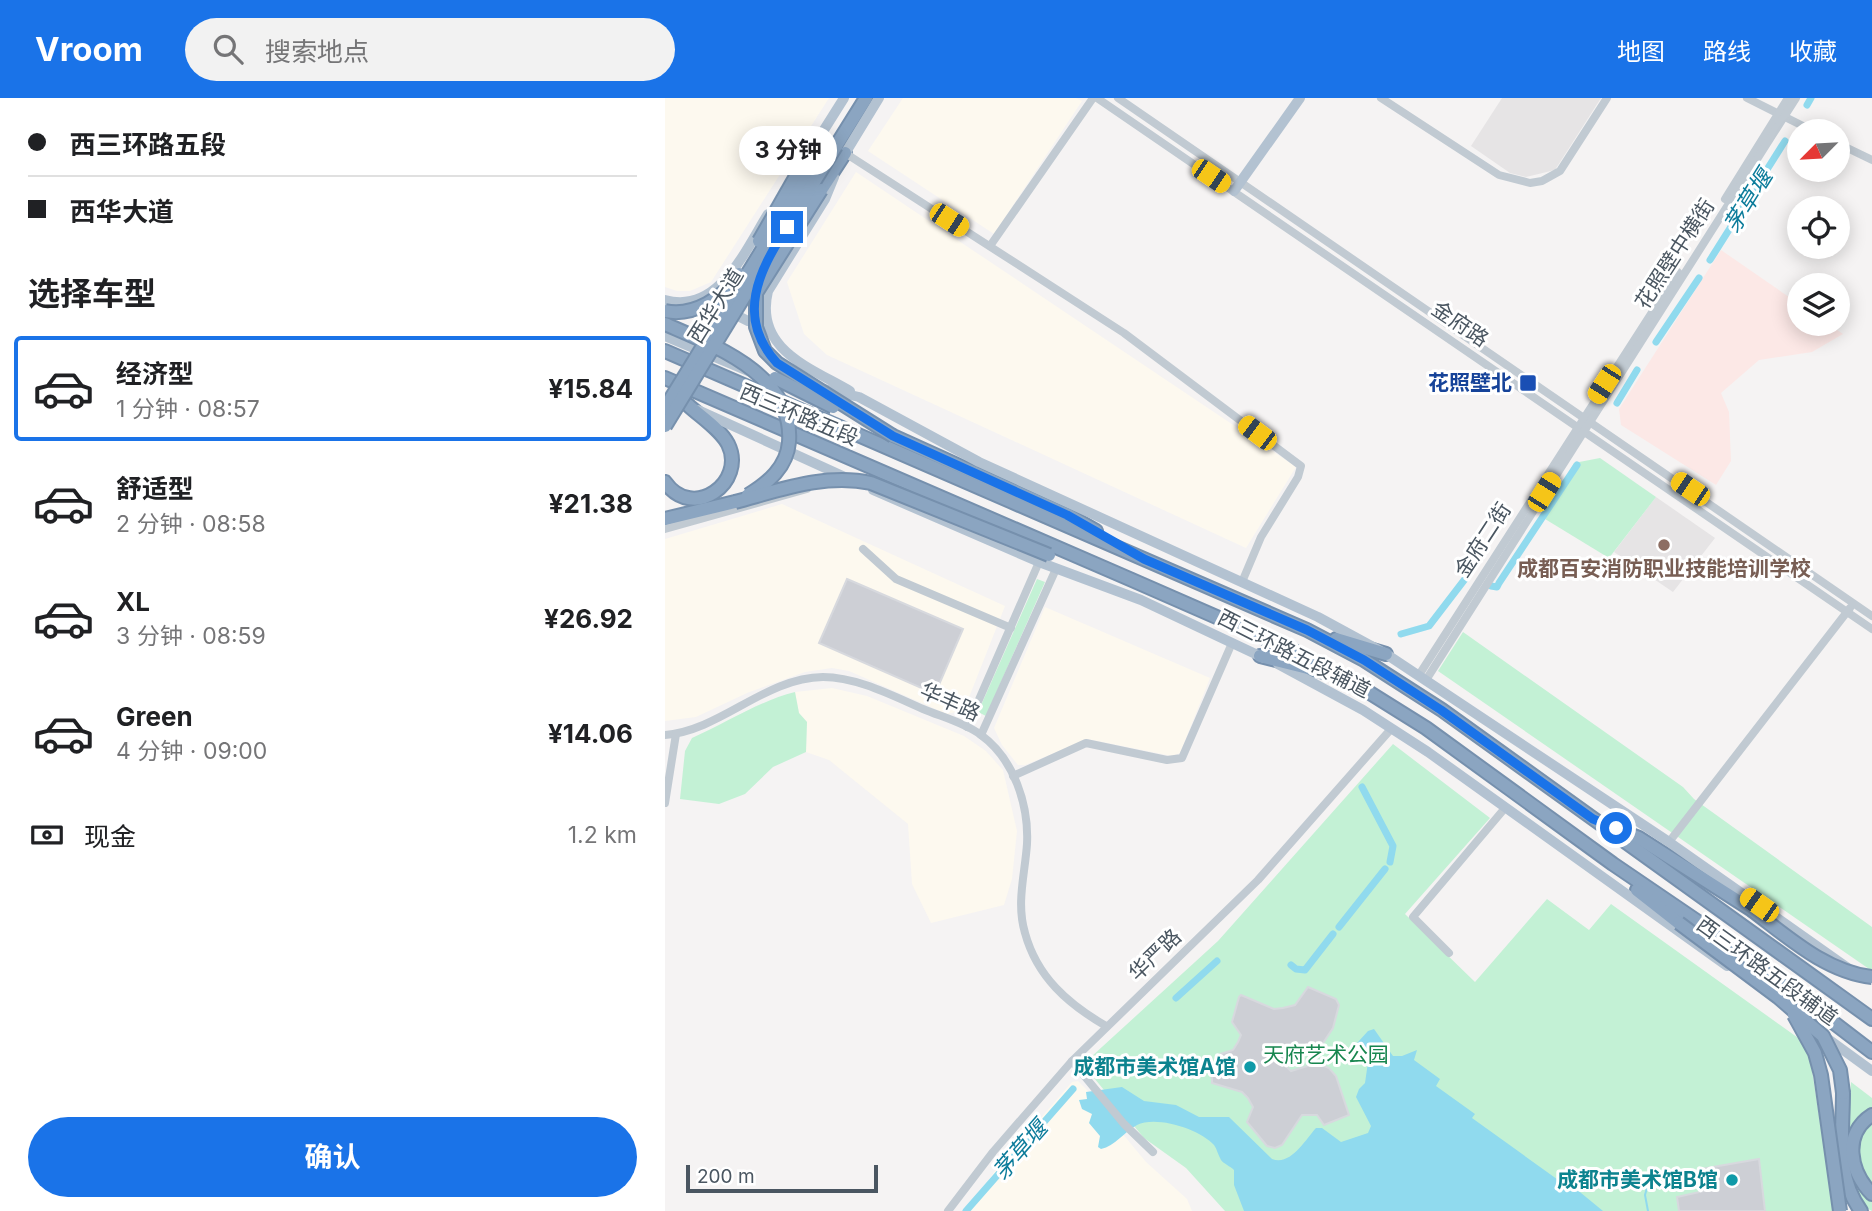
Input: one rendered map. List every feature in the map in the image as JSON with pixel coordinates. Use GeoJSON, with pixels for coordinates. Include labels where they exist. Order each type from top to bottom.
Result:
{"type":"FeatureCollection","features":[{"type":"Feature","properties":{"kind":"highway","name":"西华大道"},"geometry":{"type":"LineString","coordinates":[[832,145],[856,98]]}},
{"type":"Feature","properties":{"kind":"highway","name":"西华大道"},"geometry":{"type":"LineString","coordinates":[[665,426],[771,244],[832,145],[866,98]]}},
{"type":"Feature","properties":{"kind":"highway"},"geometry":{"type":"LineString","coordinates":[[733,283],[799,171],[832,145]]}},
{"type":"Feature","properties":{"kind":"highway"},"geometry":{"type":"LineString","coordinates":[[756,293],[821,190],[832,145]]}},
{"type":"Feature","properties":{"kind":"highway"},"geometry":{"type":"LineString","coordinates":[[771,244],[774,213]]}},
{"type":"Feature","properties":{"kind":"highway"},"geometry":{"type":"LineString","coordinates":[[771,244],[798,227]]}},
{"type":"Feature","properties":{"kind":"highway","name":"西华大道"},"geometry":{"type":"LineString","coordinates":[[668,401],[760,262]]}},
{"type":"Feature","properties":{"kind":"highway"},"geometry":{"type":"LineString","coordinates":[[665,312],[685,312],[698,308],[760,262]]}},
{"type":"Feature","properties":{"kind":"highway"},"geometry":{"type":"LineString","coordinates":[[760,262],[756,327],[765,351],[777,363],[893,436]]}},
{"type":"Feature","properties":{"kind":"highway"},"geometry":{"type":"LineString","coordinates":[[665,324],[705,341],[893,436],[1067,515],[1144,559]]}},
{"type":"Feature","properties":{"kind":"highway","name":"西三环路五段"},"geometry":{"type":"LineString","coordinates":[[665,351],[1307,630],[1364,660],[1441,710],[1872,1019]]}},
{"type":"Feature","properties":{"kind":"highway"},"geometry":{"type":"LineString","coordinates":[[735,502],[760,488],[782,465],[788,449],[790,427],[785,410],[773,390],[757,373],[740,361]]}},
{"type":"Feature","properties":{"kind":"highway","name":"西三环路五段"},"geometry":{"type":"LineString","coordinates":[[665,378],[1132,580],[1346,678],[1426,728],[1613,864],[1732,945],[1872,1052]]}},
{"type":"Feature","properties":{"kind":"highway"},"geometry":{"type":"LineString","coordinates":[[665,482],[677,494],[687,499],[698,499],[718,490],[731,469],[728,445],[719,432],[688,405]]}},
{"type":"Feature","properties":{"kind":"highway"},"geometry":{"type":"LineString","coordinates":[[665,519],[814,482],[854,479],[871,483],[1044,558],[1132,580]]}},
{"type":"Feature","properties":{"kind":"highway"},"geometry":{"type":"LineString","coordinates":[[1307,630],[1386,654]]}},
{"type":"Feature","properties":{"kind":"highway"},"geometry":{"type":"LineString","coordinates":[[1260,656],[1346,678]]}},
{"type":"Feature","properties":{"kind":"highway"},"geometry":{"type":"LineString","coordinates":[[1593,819],[1639,838],[1752,910],[1809,952],[1842,971],[1872,977]]}},
{"type":"Feature","properties":{"kind":"highway"},"geometry":{"type":"LineString","coordinates":[[1613,864],[1630,884],[1777,997],[1823,1036],[1840,1070],[1843,1093],[1844,1178],[1850,1196],[1861,1211]]}},
{"type":"Feature","properties":{"kind":"highway"},"geometry":{"type":"LineString","coordinates":[[1777,997],[1794,1015],[1815,1053],[1840,1211]]}},
{"type":"Feature","properties":{"kind":"highway"},"geometry":{"type":"LineString","coordinates":[[1872,1115],[1855,1134],[1852,1150],[1853,1165],[1859,1179],[1872,1194]]}},
{"type":"Feature","properties":{"kind":"main road"},"geometry":{"type":"LineString","coordinates":[[844,98],[832,145],[825,199],[768,291],[764,306],[770,333],[789,356],[859,397]]}},
{"type":"Feature","properties":{"kind":"main road"},"geometry":{"type":"LineString","coordinates":[[665,300],[678,304],[692,303],[716,288],[734,268],[791,177],[832,145],[879,98]]}},
{"type":"Feature","properties":{"kind":"main road"},"geometry":{"type":"LineString","coordinates":[[1234,191],[1300,98]]}},
{"type":"Feature","properties":{"kind":"main road"},"geometry":{"type":"LineString","coordinates":[[716,288],[729,312],[748,321],[766,320]]}},
{"type":"Feature","properties":{"kind":"main road","name":"西三环路五段辅道"},"geometry":{"type":"LineString","coordinates":[[665,336],[744,371],[781,383],[827,388],[859,397],[979,462],[1318,617],[1422,677],[1669,842],[1872,985]]}},
{"type":"Feature","properties":{"kind":"main road","name":"西三环路五段辅道"},"geometry":{"type":"LineString","coordinates":[[668,401],[688,405],[864,486],[1044,558],[1056,569],[1141,600],[1304,676],[1391,729],[1505,808],[1872,1071]]}},
{"type":"Feature","properties":{"kind":"street"},"geometry":{"type":"LineString","coordinates":[[990,246],[1095,98]]}},
{"type":"Feature","properties":{"kind":"street","name":"金府路"},"geometry":{"type":"LineString","coordinates":[[1095,98],[1581,427],[1872,629]]}},
{"type":"Feature","properties":{"kind":"street","name":"金府路"},"geometry":{"type":"LineString","coordinates":[[1118,98],[1872,616]]}},
{"type":"Feature","properties":{"kind":"street"},"geometry":{"type":"LineString","coordinates":[[1381,98],[1499,175],[1530,183],[1542,181],[1560,171],[1607,98]]}},
{"type":"Feature","properties":{"kind":"street"},"geometry":{"type":"LineString","coordinates":[[1748,98],[1789,119]]}},
{"type":"Feature","properties":{"kind":"street","name":"花照壁中横街"},"geometry":{"type":"LineString","coordinates":[[1581,427],[1781,115],[1789,98]]}},
{"type":"Feature","properties":{"kind":"street","name":"花照壁中横街"},"geometry":{"type":"LineString","coordinates":[[1781,115],[1796,98]]}},
{"type":"Feature","properties":{"kind":"street"},"geometry":{"type":"LineString","coordinates":[[832,145],[1124,332],[1301,466],[1298,477],[1261,537],[1242,582]]}},
{"type":"Feature","properties":{"kind":"street"},"geometry":{"type":"LineString","coordinates":[[1850,149],[1872,160]]}},
{"type":"Feature","properties":{"kind":"street","name":"金府二街"},"geometry":{"type":"LineString","coordinates":[[1422,677],[1581,427]]}},
{"type":"Feature","properties":{"kind":"street"},"geometry":{"type":"LineString","coordinates":[[665,529],[815,487],[864,486]]}},
{"type":"Feature","properties":{"kind":"street"},"geometry":{"type":"LineString","coordinates":[[863,549],[895,579],[1011,628]]}},
{"type":"Feature","properties":{"kind":"street"},"geometry":{"type":"LineString","coordinates":[[967,727],[1044,558]]}},
{"type":"Feature","properties":{"kind":"street"},"geometry":{"type":"LineString","coordinates":[[981,735],[1056,569]]}},
{"type":"Feature","properties":{"kind":"street"},"geometry":{"type":"LineString","coordinates":[[1669,842],[1853,603]]}},
{"type":"Feature","properties":{"kind":"street"},"geometry":{"type":"LineString","coordinates":[[1013,776],[1086,743],[1167,760],[1181,758],[1232,643]]}},
{"type":"Feature","properties":{"kind":"street","name":"华丰路"},"geometry":{"type":"LineString","coordinates":[[665,735],[694,729],[772,689],[797,680],[824,677],[881,691],[981,735],[1002,756],[1013,776],[1026,815],[1027,843],[1020,900],[1024,932],[1035,961],[1052,985],[1076,1009],[1106,1026]]}},
{"type":"Feature","properties":{"kind":"street","name":"华严路"},"geometry":{"type":"LineString","coordinates":[[948,1211],[993,1152],[1072,1061],[1258,880],[1391,729]]}},
{"type":"Feature","properties":{"kind":"street"},"geometry":{"type":"LineString","coordinates":[[665,803],[675,734]]}},
{"type":"Feature","properties":{"kind":"street"},"geometry":{"type":"LineString","coordinates":[[1449,953],[1413,917],[1505,808]]}},
{"type":"Feature","properties":{"kind":"street"},"geometry":{"type":"LineString","coordinates":[[1072,1061],[1124,1124],[1153,1152]]}},
{"type":"Feature","properties":{"kind":"shaded area"},"geometry":{"type":"Polygon","coordinates":[[[665,98],[829,98],[711,282],[690,291],[665,287],[665,98]]]}},
{"type":"Feature","properties":{"kind":"shaded area"},"geometry":{"type":"Polygon","coordinates":[[[903,98],[1076,98],[1082,101],[994,234],[868,151],[903,98]]]}},
{"type":"Feature","properties":{"kind":"shaded area"},"geometry":{"type":"Polygon","coordinates":[[[1502,98],[1601,98],[1555,170],[1526,177],[1510,173],[1471,146],[1502,98]]]}},
{"type":"Feature","properties":{"kind":"shaded area"},"geometry":{"type":"Polygon","coordinates":[[[856,172],[1296,467],[1246,548],[827,355],[804,334],[787,282],[856,172]]]}},
{"type":"Feature","properties":{"kind":"shaded area"},"geometry":{"type":"Polygon","coordinates":[[[1721,250],[1787,296],[1787,336],[1840,336],[1812,352],[1759,360],[1721,393],[1729,412],[1731,461],[1716,485],[1621,425],[1619,409],[1721,250]]]}},
{"type":"Feature","properties":{"kind":"shaded area","name":"成都百安消防职业技能培训学校"},"geometry":{"type":"Polygon","coordinates":[[[1656,497],[1715,538],[1673,592],[1614,552],[1656,497]]]}},
{"type":"Feature","properties":{"kind":"shaded area"},"geometry":{"type":"Polygon","coordinates":[[[782,504],[1005,606],[964,710],[947,714],[849,671],[832,668],[805,672],[747,693],[696,717],[665,721],[665,539],[782,504]]]}},
{"type":"Feature","properties":{"kind":"shaded area"},"geometry":{"type":"Polygon","coordinates":[[[1045,607],[1210,678],[1180,753],[1172,756],[1088,739],[1025,765],[1018,765],[1002,745],[994,728],[1045,607]]]}},
{"type":"Feature","properties":{"kind":"shaded area"},"geometry":{"type":"Polygon","coordinates":[[[832,688],[867,696],[964,736],[986,751],[1003,770],[1017,831],[1012,879],[1004,905],[931,923],[912,884],[908,824],[829,760],[806,752],[807,722],[799,713],[795,692],[832,688]]]}},
{"type":"Feature","properties":{"kind":"shaded area"},"geometry":{"type":"Polygon","coordinates":[[[1078,1081],[1102,1105],[1146,1162],[1187,1199],[1192,1211],[968,1211],[994,1172],[1072,1082],[1078,1081]]]}},
{"type":"Feature","properties":{"kind":"green space"},"geometry":{"type":"Polygon","coordinates":[[[1600,458],[1656,497],[1609,558],[1545,519],[1574,463],[1600,458]]]}},
{"type":"Feature","properties":{"kind":"green space"},"geometry":{"type":"Polygon","coordinates":[[[1037,579],[1045,582],[986,716],[978,712],[1037,579]]]}},
{"type":"Feature","properties":{"kind":"green space"},"geometry":{"type":"Polygon","coordinates":[[[1463,632],[1683,787],[1694,799],[1872,927],[1872,971],[1438,671],[1463,632]]]}},
{"type":"Feature","properties":{"kind":"green space"},"geometry":{"type":"Polygon","coordinates":[[[795,692],[799,713],[807,722],[806,752],[773,767],[745,794],[719,804],[680,799],[685,751],[692,738],[756,707],[795,692]]]}},
{"type":"Feature","properties":{"kind":"green space","name":"天府艺术公园"},"geometry":{"type":"Polygon","coordinates":[[[1393,744],[1490,818],[1405,914],[1475,982],[1547,899],[1589,930],[1611,904],[1808,1045],[1834,1211],[1225,1211],[1186,1168],[1144,1138],[1089,1072],[1091,1057],[1218,941],[1393,744]]]}},
{"type":"Feature","properties":{"kind":"green space"},"geometry":{"type":"Polygon","coordinates":[[[1851,1082],[1872,1098],[1872,1211],[1861,1202],[1850,1171],[1848,1133],[1851,1082]]]}},
{"type":"Feature","properties":{"kind":"water"},"geometry":{"type":"Polygon","coordinates":[[[1374,1029],[1393,1056],[1402,1056],[1417,1050],[1414,1060],[1440,1079],[1436,1086],[1475,1114],[1472,1118],[1561,1182],[1564,1179],[1603,1211],[1244,1211],[1234,1185],[1234,1170],[1221,1160],[1215,1147],[1207,1139],[1177,1125],[1145,1122],[1101,1149],[1098,1147],[1100,1136],[1089,1123],[1092,1114],[1082,1109],[1079,1100],[1087,1099],[1086,1092],[1122,1087],[1144,1101],[1176,1105],[1199,1117],[1229,1117],[1272,1159],[1285,1159],[1297,1151],[1316,1128],[1322,1128],[1341,1142],[1368,1133],[1371,1126],[1356,1097],[1365,1083],[1368,1062],[1350,1058],[1348,1053],[1368,1031],[1374,1029]]]}},
{"type":"Feature","properties":{"kind":"building"},"geometry":{"type":"Polygon","coordinates":[[[847,579],[963,629],[935,694],[819,643],[847,579]]]}},
{"type":"Feature","properties":{"kind":"building","name":"成都市美术馆A馆"},"geometry":{"type":"Polygon","coordinates":[[[1308,987],[1336,999],[1339,1005],[1333,1028],[1319,1049],[1289,1056],[1284,1064],[1291,1071],[1317,1063],[1329,1068],[1336,1076],[1349,1115],[1324,1125],[1317,1115],[1302,1115],[1282,1145],[1275,1148],[1267,1146],[1247,1122],[1253,1107],[1248,1098],[1242,1092],[1212,1083],[1212,1074],[1220,1054],[1233,1050],[1241,1035],[1232,1022],[1241,995],[1274,1009],[1283,1008],[1295,1005],[1308,987]]]}},
{"type":"Feature","properties":{"kind":"building","name":"成都市美术馆B馆"},"geometry":{"type":"Polygon","coordinates":[[[1759,1159],[1765,1211],[1679,1211],[1677,1197],[1704,1191],[1701,1169],[1759,1159]]]}},
{"type":"Feature","properties":{"kind":"waterway","name":"茅草堰"},"geometry":{"type":"LineString","coordinates":[[1807,105],[1811,98]]}},
{"type":"Feature","properties":{"kind":"waterway","name":"茅草堰"},"geometry":{"type":"LineString","coordinates":[[1710,260],[1785,141]]}},
{"type":"Feature","properties":{"kind":"waterway","name":"茅草堰"},"geometry":{"type":"LineString","coordinates":[[1656,342],[1699,278]]}},
{"type":"Feature","properties":{"kind":"waterway","name":"茅草堰"},"geometry":{"type":"LineString","coordinates":[[1617,403],[1637,370]]}},
{"type":"Feature","properties":{"kind":"waterway","name":"茅草堰"},"geometry":{"type":"LineString","coordinates":[[1491,586],[1497,587],[1577,465]]}},
{"type":"Feature","properties":{"kind":"waterway","name":"茅草堰"},"geometry":{"type":"LineString","coordinates":[[1401,634],[1429,626],[1465,579]]}},
{"type":"Feature","properties":{"kind":"waterway","name":"茅草堰"},"geometry":{"type":"LineString","coordinates":[[1362,787],[1393,846],[1390,862]]}},
{"type":"Feature","properties":{"kind":"waterway","name":"茅草堰"},"geometry":{"type":"LineString","coordinates":[[1339,927],[1385,869]]}},
{"type":"Feature","properties":{"kind":"waterway","name":"茅草堰"},"geometry":{"type":"LineString","coordinates":[[1291,965],[1305,970],[1333,934]]}},
{"type":"Feature","properties":{"kind":"waterway","name":"茅草堰"},"geometry":{"type":"LineString","coordinates":[[1176,998],[1217,961]]}},
{"type":"Feature","properties":{"kind":"waterway","name":"茅草堰"},"geometry":{"type":"LineString","coordinates":[[966,1211],[1073,1089]]}},
{"type":"Feature","properties":{"kind":"waterway"},"geometry":{"type":"LineString","coordinates":[[1648,1211],[1645,1195],[1649,1180]]}},
{"type":"Feature","properties":{"kind":"place","name":"花照壁北"},"geometry":{"type":"Point","coordinates":[1528,383]}},
{"type":"Feature","properties":{"kind":"place","name":"成都百安消防职业技能培训学校"},"geometry":{"type":"Point","coordinates":[1664,545]}},
{"type":"Feature","properties":{"kind":"place","name":"成都市美术馆A馆"},"geometry":{"type":"Point","coordinates":[1250,1067]}},
{"type":"Feature","properties":{"kind":"place","name":"成都市美术馆B馆"},"geometry":{"type":"Point","coordinates":[1732,1180]}},
{"type":"Feature","properties":{"kind":"route"},"geometry":{"type":"LineString","coordinates":[[787,227],[764,265],[756,293],[756,327],[765,351],[777,363],[893,436],[1067,515],[1144,559],[1307,630],[1364,660],[1441,710],[1593,819],[1616,828]]}}]}
